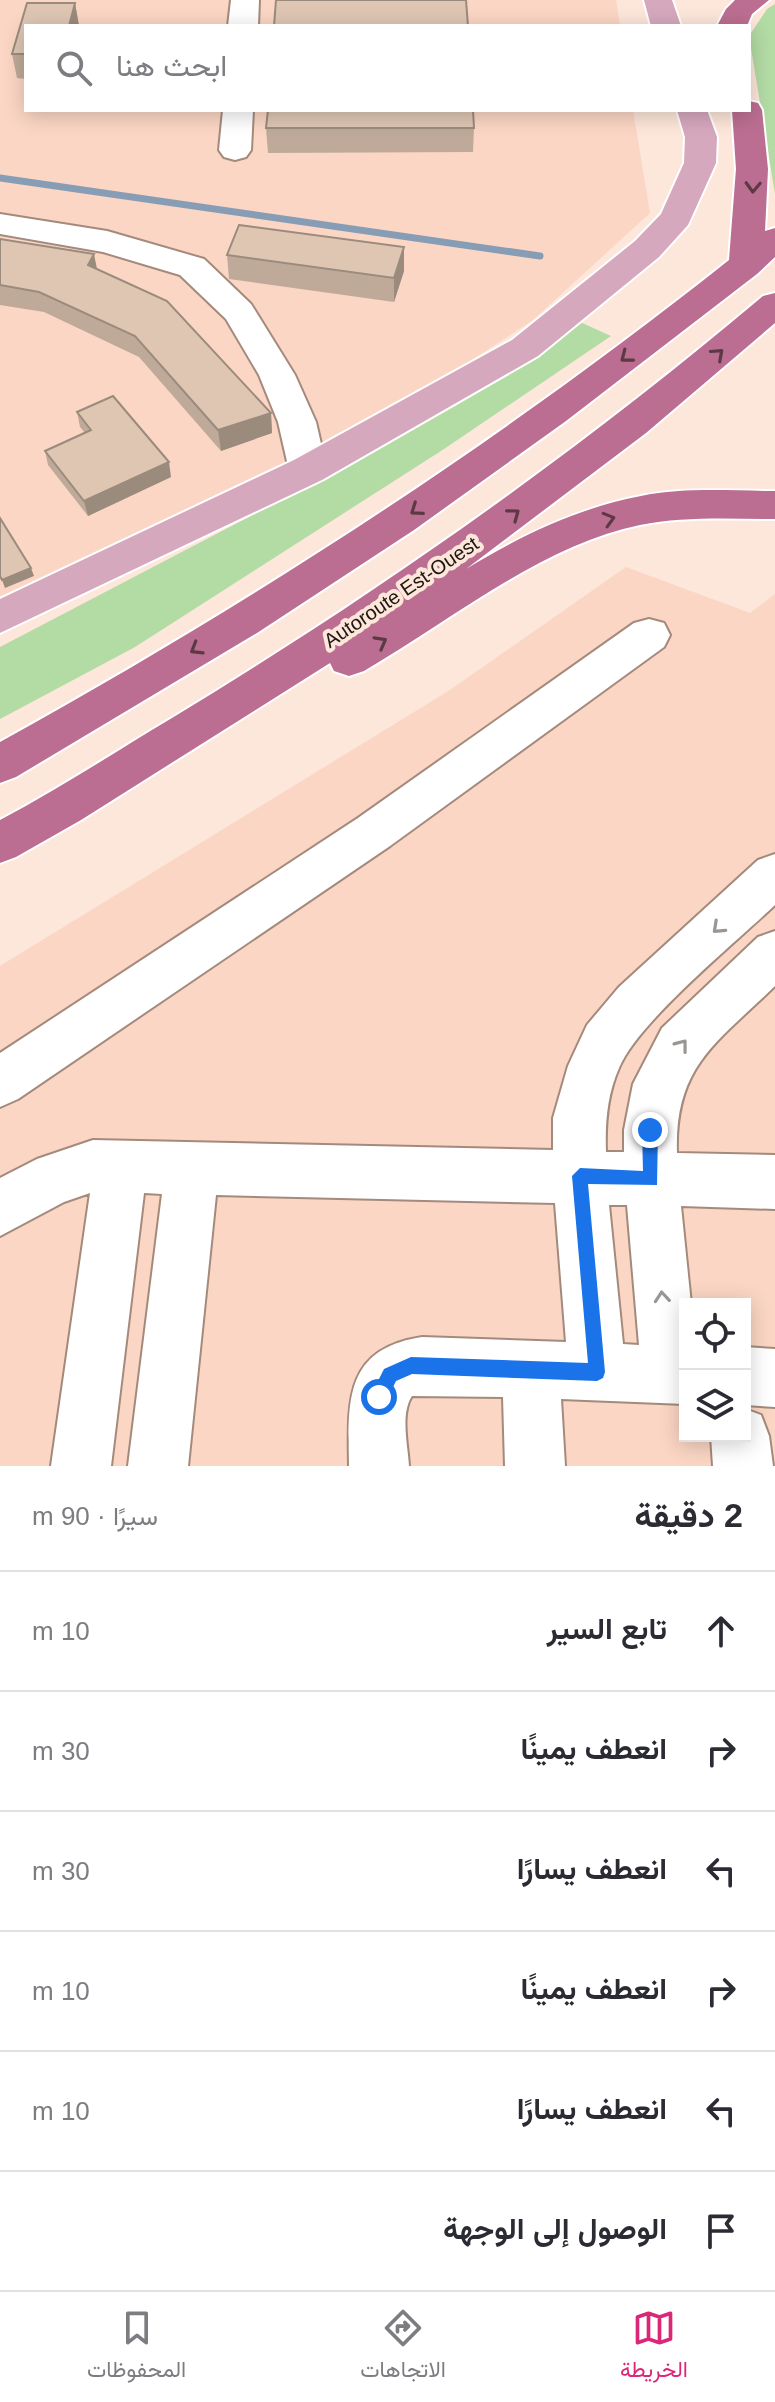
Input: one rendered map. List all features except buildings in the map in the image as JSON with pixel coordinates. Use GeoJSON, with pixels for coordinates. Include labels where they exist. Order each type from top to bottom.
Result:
{"type":"FeatureCollection","features":[{"type":"Feature","properties":{"kind":"highway"},"geometry":{"type":"LineString","coordinates":[[733,24],[740,9],[755,0]]}},
{"type":"Feature","properties":{"kind":"highway"},"geometry":{"type":"LineString","coordinates":[[745,266],[752,211],[754,149],[747,112]]}},
{"type":"Feature","properties":{"kind":"highway"},"geometry":{"type":"LineString","coordinates":[[0,764],[356,552],[521,438],[745,266],[775,239]]}},
{"type":"Feature","properties":{"kind":"highway","name":"Autoroute Est-Ouest"},"geometry":{"type":"LineString","coordinates":[[7,839],[228,706],[353,626],[491,531],[616,438],[775,304]]}},
{"type":"Feature","properties":{"kind":"highway"},"geometry":{"type":"LineString","coordinates":[[7,839],[372,646],[516,560],[596,522],[680,505],[775,505]]}},
{"type":"Feature","properties":{"kind":"main road"},"geometry":{"type":"LineString","coordinates":[[658,0],[665,24]]}},
{"type":"Feature","properties":{"kind":"main road"},"geometry":{"type":"LineString","coordinates":[[0,617],[308,470],[525,348],[647,249],[676,218],[697,173],[701,137],[693,112]]}},
{"type":"Feature","properties":{"kind":"lane"},"geometry":{"type":"LineString","coordinates":[[243,24],[245,0]]}},
{"type":"Feature","properties":{"kind":"lane"},"geometry":{"type":"LineString","coordinates":[[235,150],[238,112]]}},
{"type":"Feature","properties":{"kind":"lane"},"geometry":{"type":"LineString","coordinates":[[0,224],[107,242],[192,267],[239,312],[277,375],[297,422],[308,470]]}},
{"type":"Feature","properties":{"kind":"lane"},"geometry":{"type":"LineString","coordinates":[[0,1082],[374,832],[649,635]]}},
{"type":"Feature","properties":{"kind":"lane"},"geometry":{"type":"LineString","coordinates":[[597,1372],[580,1176],[579,1118],[589,1078],[605,1042],[637,1003],[775,875]]}},
{"type":"Feature","properties":{"kind":"lane"},"geometry":{"type":"LineString","coordinates":[[379,1466],[379,1397],[390,1375],[411,1366],[677,1375],[651,1179],[653,1106],[669,1063],[696,1029],[775,953]]}},
{"type":"Feature","properties":{"kind":"lane"},"geometry":{"type":"LineString","coordinates":[[0,1209],[40,1182],[66,1172],[93,1166],[121,1165],[775,1182]]}},
{"type":"Feature","properties":{"kind":"lane"},"geometry":{"type":"LineString","coordinates":[[81,1466],[121,1165]]}},
{"type":"Feature","properties":{"kind":"lane"},"geometry":{"type":"LineString","coordinates":[[158,1466],[192,1166]]}},
{"type":"Feature","properties":{"kind":"lane"},"geometry":{"type":"LineString","coordinates":[[531,1371],[535,1466]]}},
{"type":"Feature","properties":{"kind":"lane"},"geometry":{"type":"LineString","coordinates":[[751,1376],[775,1378]]}},
{"type":"Feature","properties":{"kind":"lane"},"geometry":{"type":"LineString","coordinates":[[741,1442],[743,1466]]}},
{"type":"Feature","properties":{"kind":"shaded area"},"geometry":{"type":"Polygon","coordinates":[[[0,0],[616,0],[620,24],[24,24],[24,112],[633,112],[650,213],[533,320],[355,437],[0,608],[0,0]]]}},
{"type":"Feature","properties":{"kind":"shaded area"},"geometry":{"type":"Polygon","coordinates":[[[626,567],[750,613],[775,594],[775,1466],[0,1466],[0,966],[450,690],[626,567]]]}},
{"type":"Feature","properties":{"kind":"green space"},"geometry":{"type":"Polygon","coordinates":[[[775,4],[775,194],[751,48],[751,33],[767,9],[775,4]]]}},
{"type":"Feature","properties":{"kind":"green space"},"geometry":{"type":"Polygon","coordinates":[[[580,322],[611,336],[444,449],[135,647],[0,719],[0,647],[316,482],[526,362],[580,322]]]}},
{"type":"Feature","properties":{"kind":"waterway"},"geometry":{"type":"LineString","coordinates":[[0,178],[540,256]]}},
{"type":"Feature","properties":{"kind":"route"},"geometry":{"type":"LineString","coordinates":[[379,1397],[390,1375],[411,1366],[597,1372],[580,1176],[651,1179],[650,1130]]}}]}
